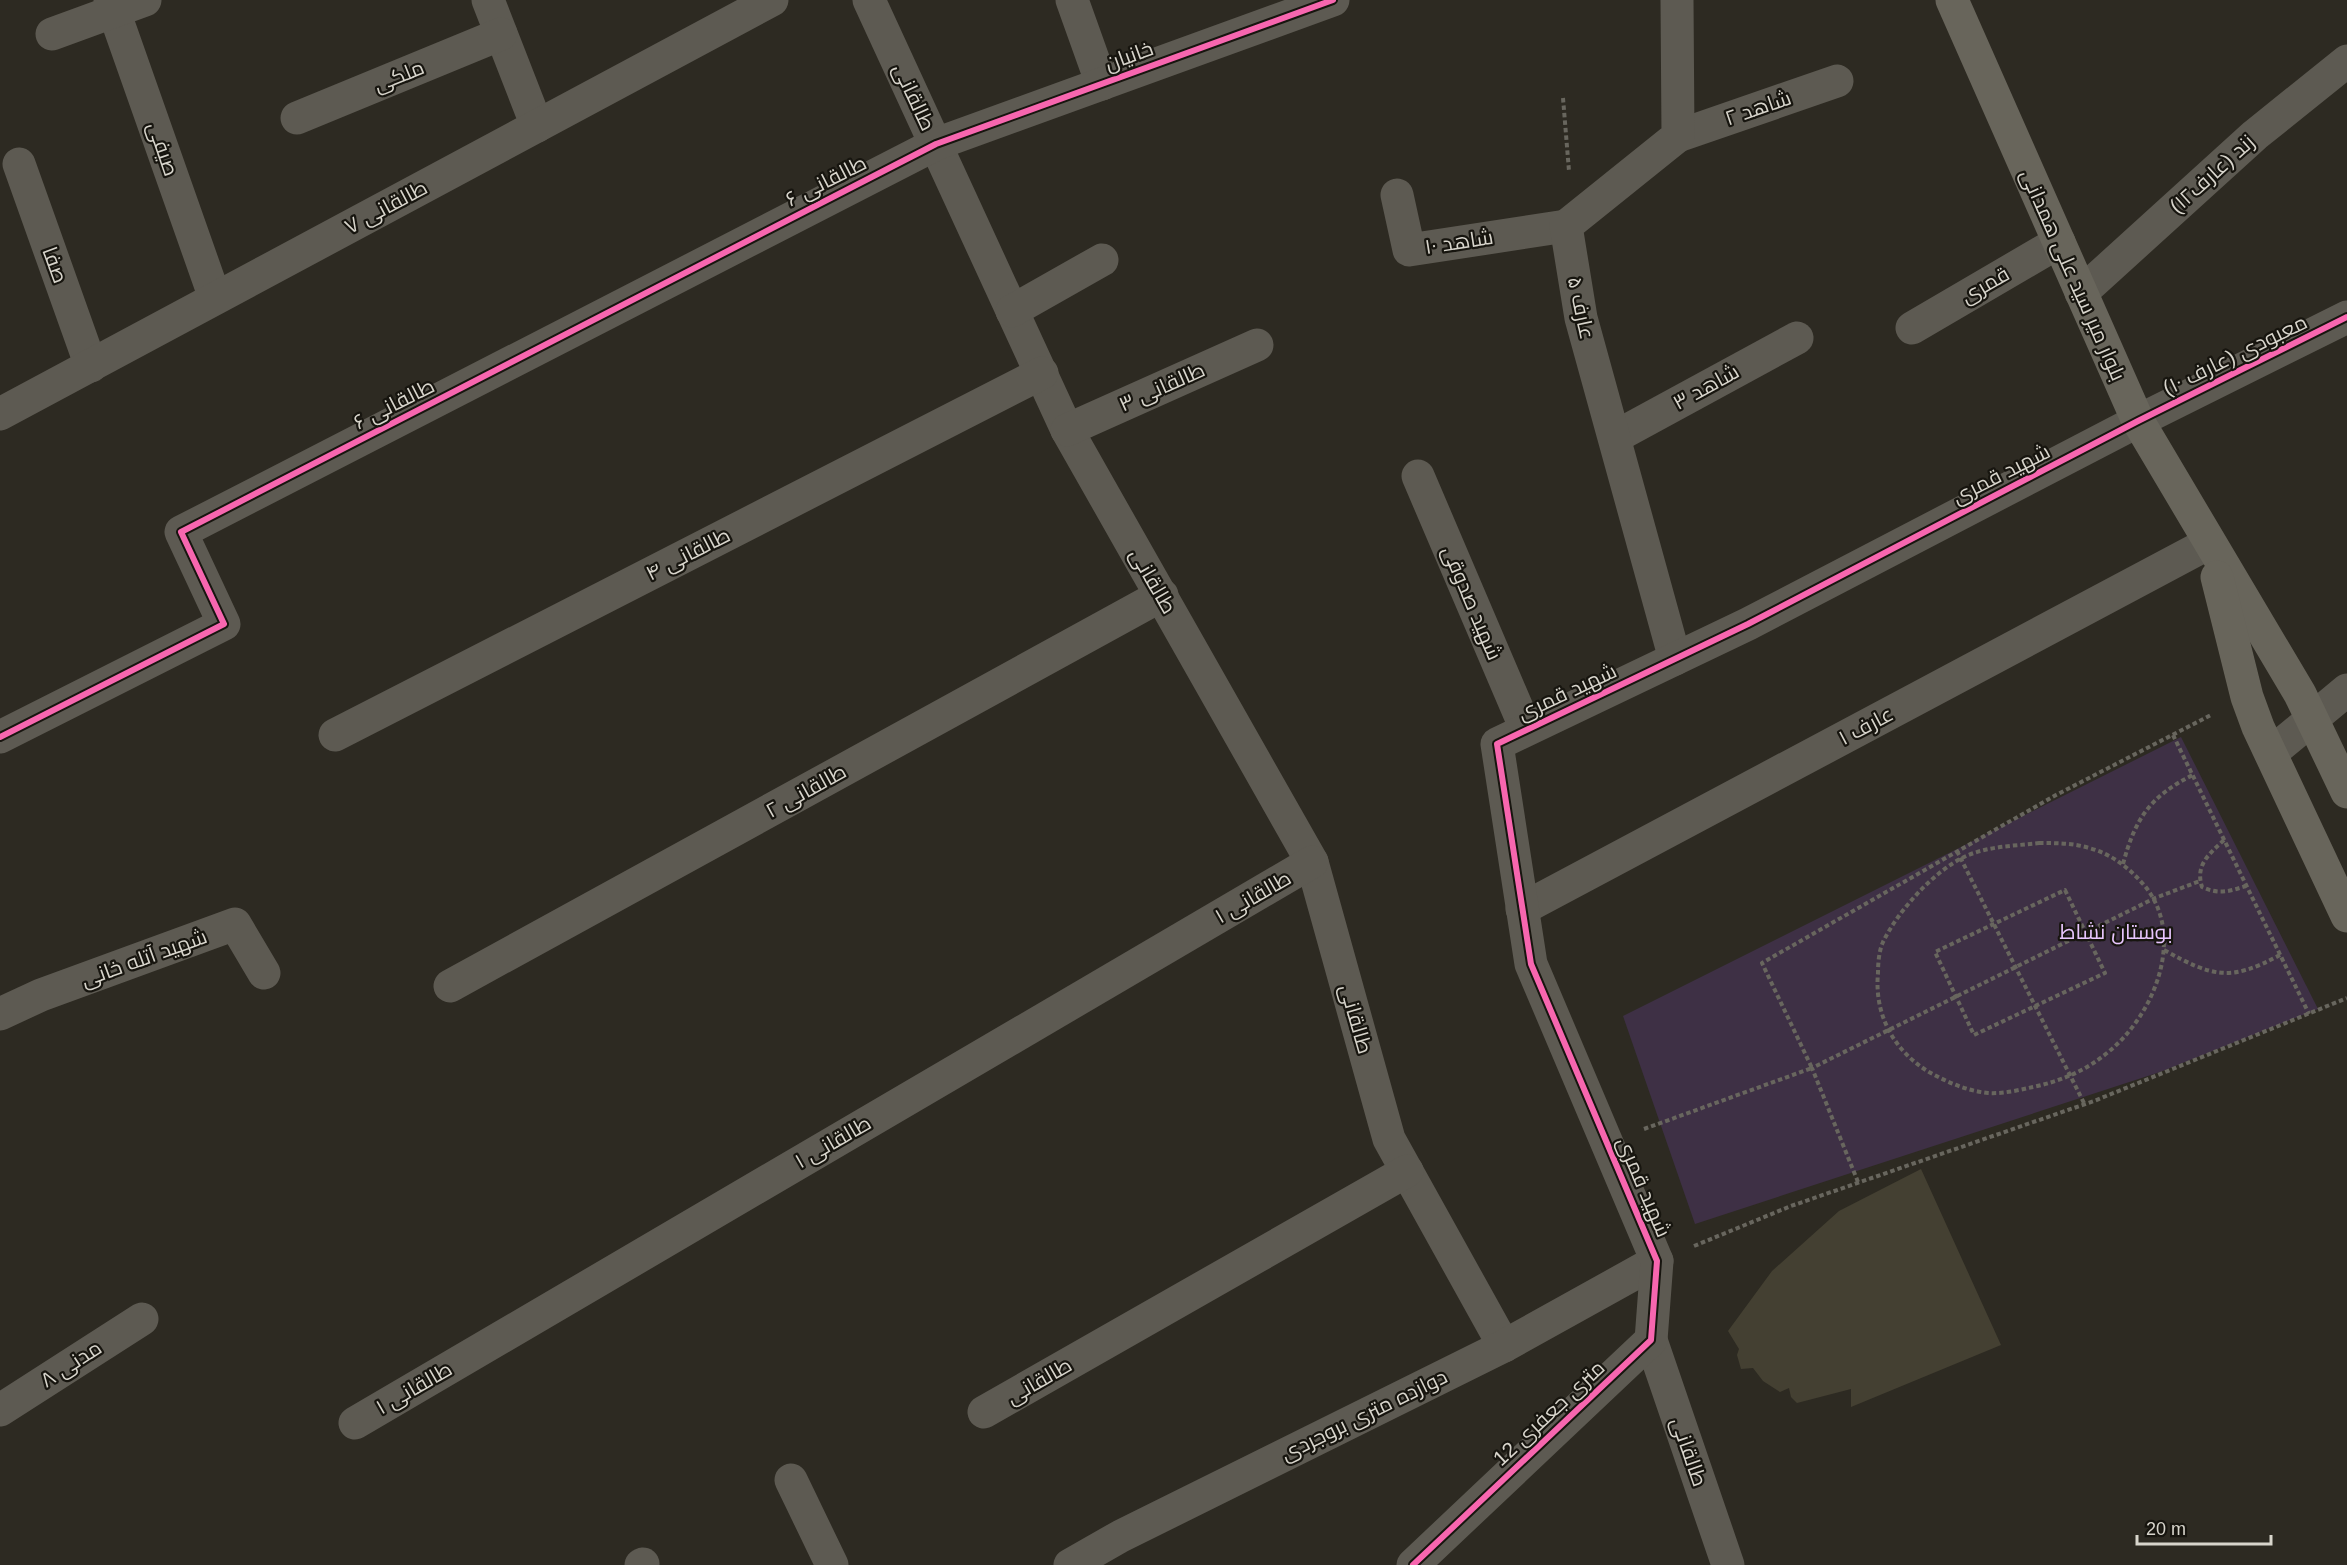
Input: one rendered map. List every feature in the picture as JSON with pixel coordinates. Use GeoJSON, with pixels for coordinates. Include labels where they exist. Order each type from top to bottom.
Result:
{"type":"FeatureCollection","features":[{"type":"Feature","properties":{"kind":"main road","name":"بلوار میر سید علی همدانی"},"geometry":{"type":"LineString","coordinates":[[1952,0],[2138,421],[2300,694],[2347,792]]}},
{"type":"Feature","properties":{"kind":"main road","name":"بلوار میر سید علی همدانی"},"geometry":{"type":"LineString","coordinates":[[2209,543],[2247,697],[2347,916]]}},
{"type":"Feature","properties":{"kind":"street"},"geometry":{"type":"LineString","coordinates":[[52,34],[112,6],[145,0]]}},
{"type":"Feature","properties":{"kind":"street"},"geometry":{"type":"LineString","coordinates":[[488,0],[537,126]]}},
{"type":"Feature","properties":{"kind":"street","name":"طالقانی ۷"},"geometry":{"type":"LineString","coordinates":[[0,414],[772,0]]}},
{"type":"Feature","properties":{"kind":"street","name":"طالقانی"},"geometry":{"type":"LineString","coordinates":[[869,0],[1067,429],[1312,862],[1389,1139],[1504,1346]]}},
{"type":"Feature","properties":{"kind":"street"},"geometry":{"type":"LineString","coordinates":[[1072,0],[1102,84]]}},
{"type":"Feature","properties":{"kind":"street","name":"خانیان"},"geometry":{"type":"LineString","coordinates":[[936,144],[1333,0]]}},
{"type":"Feature","properties":{"kind":"street"},"geometry":{"type":"LineString","coordinates":[[1570,223],[1678,135],[1677,0]]}},
{"type":"Feature","properties":{"kind":"street","name":"صیفی"},"geometry":{"type":"LineString","coordinates":[[112,6],[215,298]]}},
{"type":"Feature","properties":{"kind":"street","name":"ملکی"},"geometry":{"type":"LineString","coordinates":[[297,118],[501,34]]}},
{"type":"Feature","properties":{"kind":"street","name":"زند (عارف۱۲)"},"geometry":{"type":"LineString","coordinates":[[2081,292],[2255,135],[2347,61]]}},
{"type":"Feature","properties":{"kind":"street","name":"شاهد ۲"},"geometry":{"type":"LineString","coordinates":[[1678,135],[1837,81]]}},
{"type":"Feature","properties":{"kind":"street","name":"طالقانی ۶"},"geometry":{"type":"LineString","coordinates":[[0,737],[224,624],[181,532],[936,144]]}},
{"type":"Feature","properties":{"kind":"street","name":"صفا"},"geometry":{"type":"LineString","coordinates":[[19,164],[91,366]]}},
{"type":"Feature","properties":{"kind":"street","name":"شاهد ۱۰"},"geometry":{"type":"LineString","coordinates":[[1397,195],[1409,250],[1570,223]]}},
{"type":"Feature","properties":{"kind":"street","name":"عارف ۵"},"geometry":{"type":"LineString","coordinates":[[1570,223],[1581,318],[1675,659]]}},
{"type":"Feature","properties":{"kind":"street","name":"قمری"},"geometry":{"type":"LineString","coordinates":[[1912,328],[2059,242]]}},
{"type":"Feature","properties":{"kind":"street"},"geometry":{"type":"LineString","coordinates":[[1012,311],[1102,260]]}},
{"type":"Feature","properties":{"kind":"street","name":"معبودی (عارف ۱۰)"},"geometry":{"type":"LineString","coordinates":[[2138,421],[2347,317]]}},
{"type":"Feature","properties":{"kind":"street","name":"شاهد ۳"},"geometry":{"type":"LineString","coordinates":[[1615,437],[1797,338]]}},
{"type":"Feature","properties":{"kind":"street","name":"طالقانی ۳"},"geometry":{"type":"LineString","coordinates":[[1067,429],[1257,345]]}},
{"type":"Feature","properties":{"kind":"street","name":"طالقانی ۴"},"geometry":{"type":"LineString","coordinates":[[335,735],[1042,373]]}},
{"type":"Feature","properties":{"kind":"street","name":"شهید قمری"},"geometry":{"type":"LineString","coordinates":[[1657,1261],[1531,964],[1497,744],[1758,618],[2138,421]]}},
{"type":"Feature","properties":{"kind":"street","name":"شهید صدوقی"},"geometry":{"type":"LineString","coordinates":[[1418,476],[1526,729]]}},
{"type":"Feature","properties":{"kind":"street","name":"عارف ۱"},"geometry":{"type":"LineString","coordinates":[[1522,909],[2209,543]]}},
{"type":"Feature","properties":{"kind":"street","name":"طالقانی ۲"},"geometry":{"type":"LineString","coordinates":[[450,986],[1161,595]]}},
{"type":"Feature","properties":{"kind":"street"},"geometry":{"type":"LineString","coordinates":[[2271,753],[2347,690]]}},
{"type":"Feature","properties":{"kind":"street","name":"طالقانی ۱"},"geometry":{"type":"LineString","coordinates":[[355,1423],[1312,862]]}},
{"type":"Feature","properties":{"kind":"street","name":"شهید آتله خانی"},"geometry":{"type":"LineString","coordinates":[[0,1014],[41,995],[235,924],[264,973]]}},
{"type":"Feature","properties":{"kind":"street","name":"طالقانی"},"geometry":{"type":"LineString","coordinates":[[984,1412],[1407,1171]]}},
{"type":"Feature","properties":{"kind":"street"},"geometry":{"type":"LineString","coordinates":[[1651,1340],[1657,1261]]}},
{"type":"Feature","properties":{"kind":"street","name":"دوازده متری بروجردی"},"geometry":{"type":"LineString","coordinates":[[1070,1565],[1121,1536],[1504,1346],[1657,1261]]}},
{"type":"Feature","properties":{"kind":"street","name":"مدنی ۸"},"geometry":{"type":"LineString","coordinates":[[4,1399],[142,1319]]}},
{"type":"Feature","properties":{"kind":"street","name":"طالقانی"},"geometry":{"type":"LineString","coordinates":[[1651,1340],[1728,1565]]}},
{"type":"Feature","properties":{"kind":"street","name":"12 متری جعفری"},"geometry":{"type":"LineString","coordinates":[[1413,1565],[1651,1340]]}},
{"type":"Feature","properties":{"kind":"street"},"geometry":{"type":"LineString","coordinates":[[791,1480],[832,1565]]}},
{"type":"Feature","properties":{"kind":"path"},"geometry":{"type":"LineString","coordinates":[[1563,98],[1570,223]]}},
{"type":"Feature","properties":{"kind":"path"},"geometry":{"type":"LineString","coordinates":[[1858,1182],[1812,1068],[1762,963],[2056,795],[2247,697]]}},
{"type":"Feature","properties":{"kind":"path"},"geometry":{"type":"LineString","coordinates":[[2173,735],[2309,1014]]}},
{"type":"Feature","properties":{"kind":"path"},"geometry":{"type":"LineString","coordinates":[[2123,864],[2132,834],[2141,817],[2155,799],[2173,785],[2193,775]]}},
{"type":"Feature","properties":{"kind":"path"},"geometry":{"type":"LineString","coordinates":[[2224,840],[2206,857],[2200,867],[2202,887],[2211,892],[2224,893],[2246,886]]}},
{"type":"Feature","properties":{"kind":"path"},"geometry":{"type":"LineString","coordinates":[[2039,843],[2066,843],[2106,854],[2123,864],[2155,898],[2163,922],[2164,950],[2160,973],[2150,1000],[2134,1025],[2108,1052],[2056,1082],[2020,1090],[1990,1093],[1968,1089],[1944,1080],[1919,1066],[1902,1052],[1882,1018],[1877,982],[1883,943],[1919,892],[1962,858],[1981,850],[2039,843]]}},
{"type":"Feature","properties":{"kind":"path"},"geometry":{"type":"LineString","coordinates":[[1957,851],[2084,1103]]}},
{"type":"Feature","properties":{"kind":"path"},"geometry":{"type":"LineString","coordinates":[[1607,1143],[1812,1068],[2155,898],[2200,881]]}},
{"type":"Feature","properties":{"kind":"path"},"geometry":{"type":"LineString","coordinates":[[2066,890],[2105,973],[1974,1035],[1935,952],[1994,924],[2066,890]]}},
{"type":"Feature","properties":{"kind":"path"},"geometry":{"type":"LineString","coordinates":[[2164,950],[2210,972],[2224,973],[2244,972],[2280,955]]}},
{"type":"Feature","properties":{"kind":"path"},"geometry":{"type":"LineString","coordinates":[[1657,1261],[1791,1206],[2084,1103],[2347,998]]}},
{"type":"Feature","properties":{"kind":"green space","name":"بوستان نشاط"},"geometry":{"type":"Polygon","coordinates":[[[2181,737],[2318,1009],[2160,1072],[1695,1224],[1623,1016],[2181,737]]]}},
{"type":"Feature","properties":{"kind":"building"},"geometry":{"type":"Polygon","coordinates":[[[1921,1169],[2001,1345],[1851,1407],[1851,1389],[1797,1403],[1791,1397],[1789,1388],[1780,1392],[1763,1381],[1753,1368],[1741,1369],[1737,1355],[1739,1349],[1728,1331],[1772,1271],[1839,1211],[1921,1169]]]}},
{"type":"Feature","properties":{"kind":"cycle path"},"geometry":{"type":"LineString","coordinates":[[0,737],[224,624],[181,532],[936,144],[1333,0]]}},
{"type":"Feature","properties":{"kind":"cycle path"},"geometry":{"type":"LineString","coordinates":[[1413,1565],[1651,1340],[1657,1261],[1531,964],[1497,744],[1748,624],[2138,421],[2347,317]]}}]}
